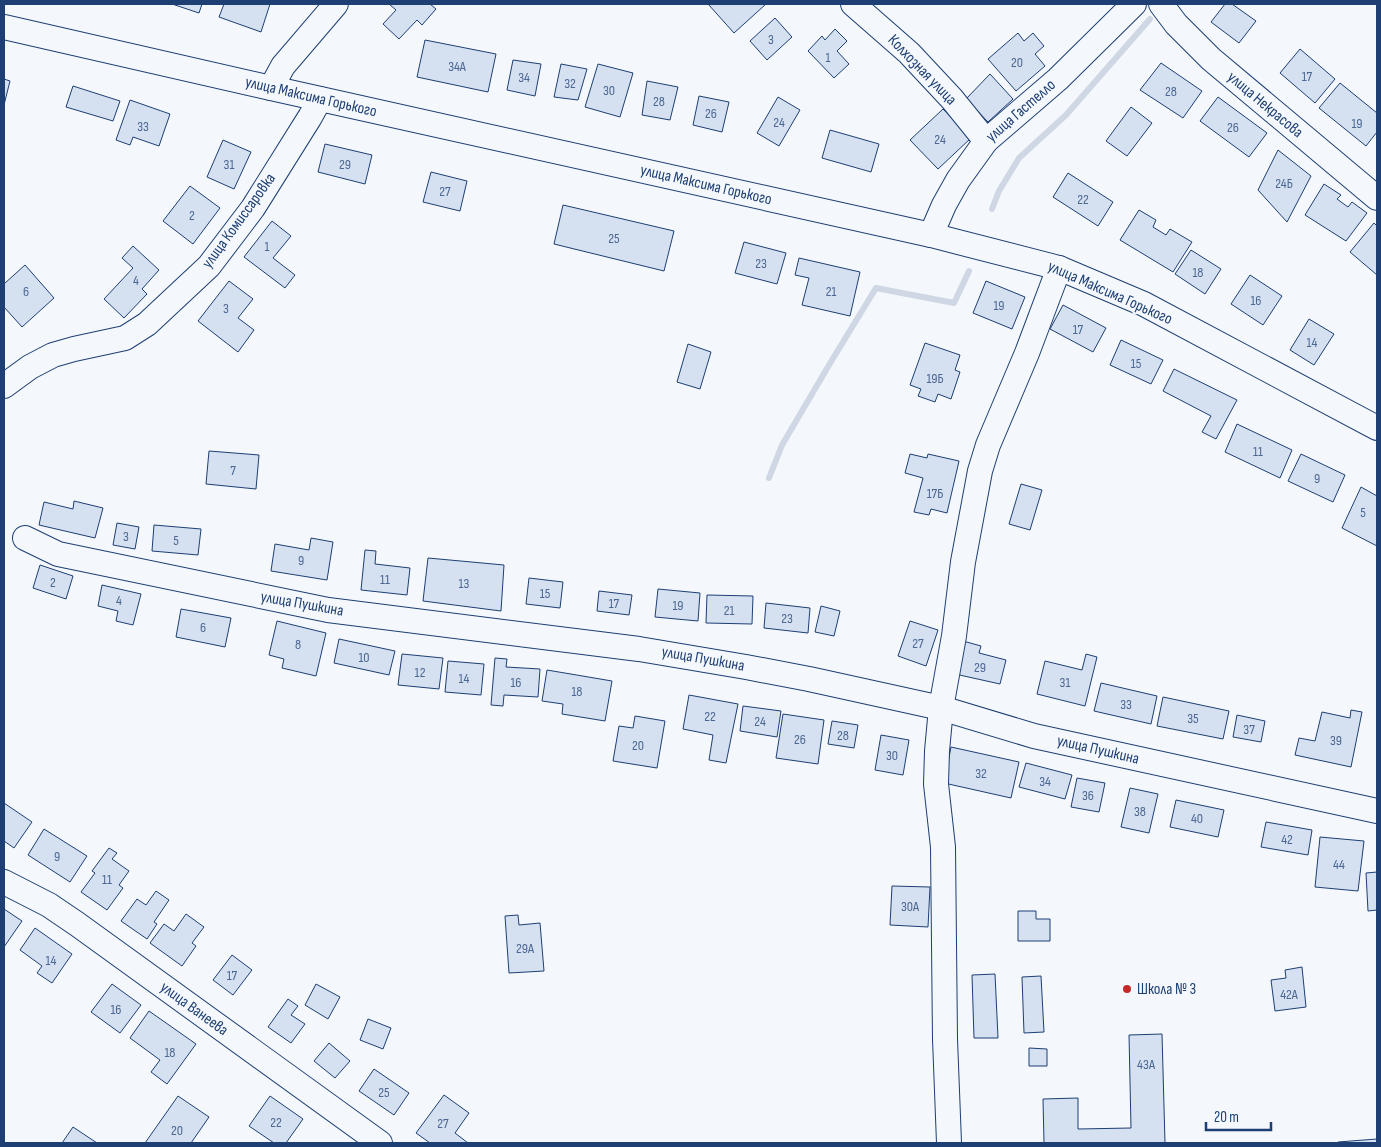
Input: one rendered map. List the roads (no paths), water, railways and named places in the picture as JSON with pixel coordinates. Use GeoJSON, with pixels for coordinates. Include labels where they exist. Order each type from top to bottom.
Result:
{"type":"FeatureCollection","features":[{"type":"Feature","properties":{"kind":"street"},"geometry":{"type":"LineString","coordinates":[[271,88],[283,66],[336,4]]}},
{"type":"Feature","properties":{"kind":"street","name":"Колхозная улица"},"geometry":{"type":"LineString","coordinates":[[853,4],[909,53],[952,99],[986,141]]}},
{"type":"Feature","properties":{"kind":"street","name":"улица Гастелло"},"geometry":{"type":"LineString","coordinates":[[931,235],[948,197],[986,141],[1058,79],[1134,4]]}},
{"type":"Feature","properties":{"kind":"street","name":"улица Некрасова"},"geometry":{"type":"LineString","coordinates":[[1160,4],[1176,24],[1211,60],[1377,198]]}},
{"type":"Feature","properties":{"kind":"street","name":"улица Максима Горького"},"geometry":{"type":"LineString","coordinates":[[4,27],[931,235],[1059,268],[1144,304],[1377,428]]}},
{"type":"Feature","properties":{"kind":"street","name":"улица Комиссаровка"},"geometry":{"type":"LineString","coordinates":[[4,386],[30,367],[53,355],[125,338],[147,324],[209,266],[253,208],[320,99]]}},
{"type":"Feature","properties":{"kind":"street"},"geometry":{"type":"LineString","coordinates":[[948,1143],[943,847],[936,784],[937,751],[942,708],[954,636],[963,562],[980,471],[991,437],[1027,353],[1059,268]]}},
{"type":"Feature","properties":{"kind":"street","name":"улица Пушкина"},"geometry":{"type":"LineString","coordinates":[[25,538],[58,554],[328,610],[639,648],[809,679],[942,708],[1034,736],[1377,811]]}},
{"type":"Feature","properties":{"kind":"street","name":"улица Ванеева"},"geometry":{"type":"LineString","coordinates":[[4,882],[48,905],[77,924],[380,1143]]}},
{"type":"Feature","properties":{"kind":"waterway"},"geometry":{"type":"LineString","coordinates":[[992,209],[999,191],[1019,158],[1066,115],[1150,19]]}},
{"type":"Feature","properties":{"kind":"waterway"},"geometry":{"type":"LineString","coordinates":[[769,478],[782,445],[876,288],[954,303],[969,271]]}},
{"type":"Feature","properties":{"kind":"place","name":"Школа № 3"},"geometry":{"type":"Point","coordinates":[1127,989]}}]}
